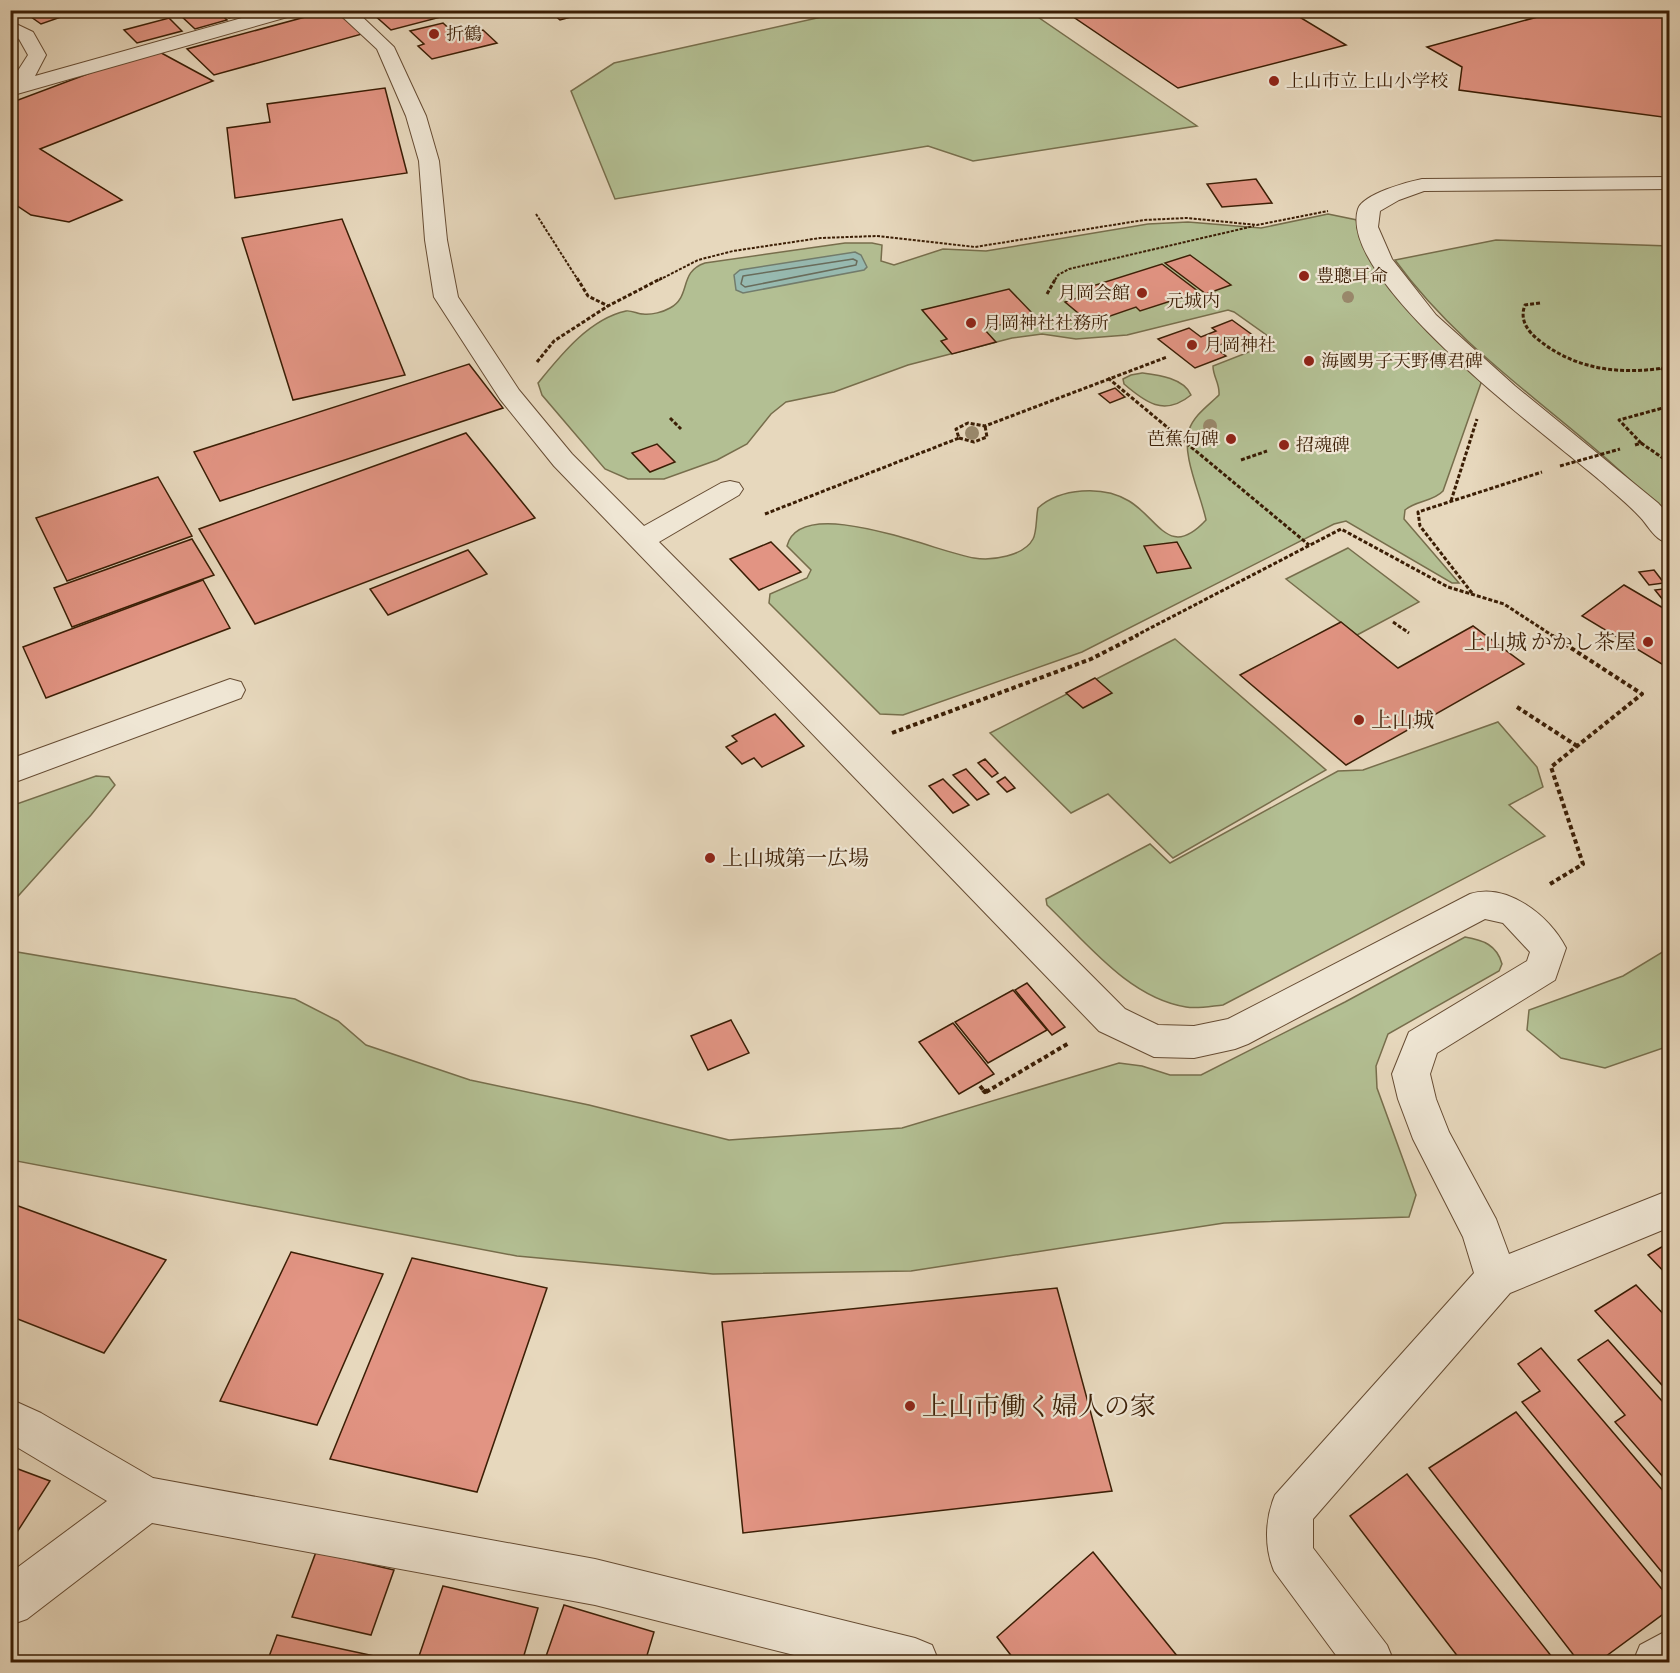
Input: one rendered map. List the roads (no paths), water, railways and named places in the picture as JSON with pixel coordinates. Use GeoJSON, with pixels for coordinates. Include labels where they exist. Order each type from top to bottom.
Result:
{"type":"FeatureCollection","features":[{"type":"Feature","properties":{"kind":"lane"},"geometry":{"type":"LineString","coordinates":[[15,88],[292,10]]}},
{"type":"Feature","properties":{"kind":"lane"},"geometry":{"type":"LineString","coordinates":[[344,10],[385,47],[416,116],[429,161],[436,240],[446,297],[509,394],[563,460],[1112,1020],[1154,1041],[1194,1042],[1235,1033],[1482,904],[1514,912],[1550,948],[1542,970],[1422,1043],[1411,1074],[1417,1099],[1432,1139],[1482,1232],[1496,1279]]}},
{"type":"Feature","properties":{"kind":"lane"},"geometry":{"type":"LineString","coordinates":[[10,26],[26,36],[37,55],[15,88]]}},
{"type":"Feature","properties":{"kind":"lane"},"geometry":{"type":"LineString","coordinates":[[1670,183],[1422,185],[1391,195],[1369,208],[1367,227],[1382,260],[1428,320],[1490,377],[1611,476],[1648,509],[1670,534]]}},
{"type":"Feature","properties":{"kind":"lane"},"geometry":{"type":"LineString","coordinates":[[641,540],[730,489]]}},
{"type":"Feature","properties":{"kind":"lane"},"geometry":{"type":"LineString","coordinates":[[10,772],[231,690]]}},
{"type":"Feature","properties":{"kind":"lane"},"geometry":{"type":"LineString","coordinates":[[1370,1662],[1290,1555],[1292,1511],[1496,1279],[1670,1208]]}},
{"type":"Feature","properties":{"kind":"lane"},"geometry":{"type":"LineString","coordinates":[[10,1421],[26,1428],[146,1499],[596,1582],[915,1662]]}},
{"type":"Feature","properties":{"kind":"lane"},"geometry":{"type":"LineString","coordinates":[[10,1602],[146,1499]]}},
{"type":"Feature","properties":{"kind":"lane"},"geometry":{"type":"LineString","coordinates":[[1657,1662],[1670,1653]]}},
{"type":"Feature","properties":{"kind":"water"},"geometry":{"type":"Polygon","coordinates":[[[855,252],[861,255],[867,267],[864,270],[743,293],[736,290],[734,275],[740,270],[855,252]]]}},
{"type":"Feature","properties":{"kind":"place","name":"折鶴"},"geometry":{"type":"Point","coordinates":[434,34]}},
{"type":"Feature","properties":{"kind":"place","name":"上山市立上山小学校"},"geometry":{"type":"Point","coordinates":[1274,81]}},
{"type":"Feature","properties":{"kind":"place","name":"豊聰耳命"},"geometry":{"type":"Point","coordinates":[1304,276]}},
{"type":"Feature","properties":{"kind":"place","name":"月岡会館"},"geometry":{"type":"Point","coordinates":[1142,293]}},
{"type":"Feature","properties":{"kind":"place","name":"月岡神社社務所"},"geometry":{"type":"Point","coordinates":[971,323]}},
{"type":"Feature","properties":{"kind":"place","name":"月岡神社"},"geometry":{"type":"Point","coordinates":[1192,345]}},
{"type":"Feature","properties":{"kind":"place","name":"海國男子天野傳君碑"},"geometry":{"type":"Point","coordinates":[1309,361]}},
{"type":"Feature","properties":{"kind":"place","name":"芭蕉句碑"},"geometry":{"type":"Point","coordinates":[1231,439]}},
{"type":"Feature","properties":{"kind":"place","name":"招魂碑"},"geometry":{"type":"Point","coordinates":[1284,445]}},
{"type":"Feature","properties":{"kind":"place","name":"上山城 かかし茶屋"},"geometry":{"type":"Point","coordinates":[1648,642]}},
{"type":"Feature","properties":{"kind":"place","name":"上山城"},"geometry":{"type":"Point","coordinates":[1359,720]}},
{"type":"Feature","properties":{"kind":"place","name":"上山城第一広場"},"geometry":{"type":"Point","coordinates":[710,858]}},
{"type":"Feature","properties":{"kind":"place","name":"上山市働く婦人の家"},"geometry":{"type":"Point","coordinates":[910,1406]}},
{"type":"Feature","properties":{"kind":"district","name":"元城内"},"geometry":{"type":"Point","coordinates":[1193,301]}}]}
